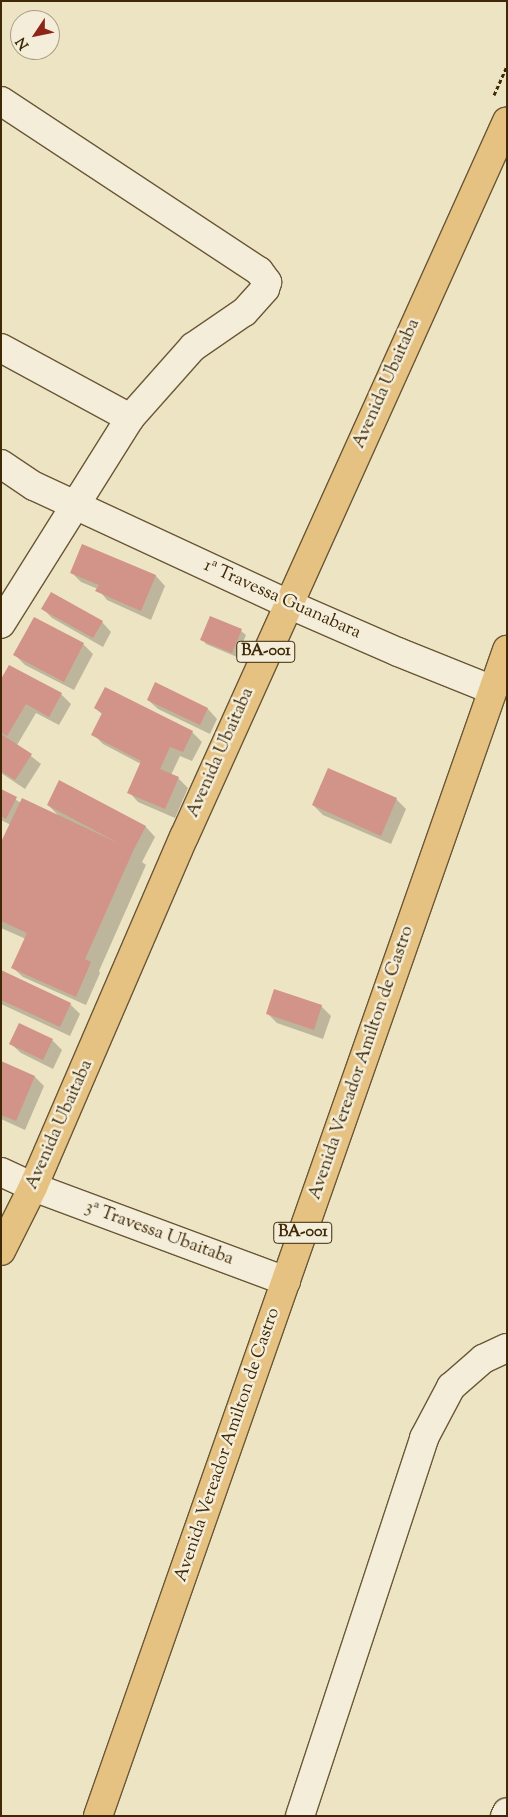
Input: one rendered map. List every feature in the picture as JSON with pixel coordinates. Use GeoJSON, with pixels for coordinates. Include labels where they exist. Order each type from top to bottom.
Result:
{"type":"FeatureCollection","features":[{"type":"Feature","properties":{"kind":"main road","name":"Avenida Ubaitaba"},"geometry":{"type":"LineString","coordinates":[[1,1251],[33,1187],[288,604],[507,120]]}},
{"type":"Feature","properties":{"kind":"main road","name":"Avenida Vereador Amilton de Castro"},"geometry":{"type":"LineString","coordinates":[[98,1816],[507,650]]}},
{"type":"Feature","properties":{"kind":"street"},"geometry":{"type":"LineString","coordinates":[[1,101],[244,262],[266,278],[267,282],[265,289],[244,312],[193,347],[130,418],[1,624]]}},
{"type":"Feature","properties":{"kind":"street"},"geometry":{"type":"LineString","coordinates":[[1,348],[130,418]]}},
{"type":"Feature","properties":{"kind":"street","name":"1ª Travessa Guanabara"},"geometry":{"type":"LineString","coordinates":[[1,464],[34,486],[288,604],[398,652],[493,690]]}},
{"type":"Feature","properties":{"kind":"street","name":"3ª Travessa Ubaitaba"},"geometry":{"type":"LineString","coordinates":[[1,1172],[33,1187],[286,1281]]}},
{"type":"Feature","properties":{"kind":"street"},"geometry":{"type":"LineString","coordinates":[[300,1816],[424,1438],[452,1387],[483,1359],[507,1348]]}},
{"type":"Feature","properties":{"kind":"street"},"geometry":{"type":"LineString","coordinates":[[506,1816],[507,1812]]}},
{"type":"Feature","properties":{"kind":"building"},"geometry":{"type":"Polygon","coordinates":[[[82,544],[156,575],[141,611],[95,591],[99,585],[70,573],[82,544]]]}},
{"type":"Feature","properties":{"kind":"building"},"geometry":{"type":"Polygon","coordinates":[[[51,592],[103,621],[93,638],[41,609],[51,592]]]}},
{"type":"Feature","properties":{"kind":"building"},"geometry":{"type":"Polygon","coordinates":[[[210,616],[242,629],[232,653],[200,640],[210,616]]]}},
{"type":"Feature","properties":{"kind":"building"},"geometry":{"type":"Polygon","coordinates":[[[34,617],[84,643],[64,682],[13,655],[34,617]]]}},
{"type":"Feature","properties":{"kind":"building"},"geometry":{"type":"Polygon","coordinates":[[[9,665],[62,693],[49,717],[26,704],[7,736],[1,732],[1,679],[9,665]]]}},
{"type":"Feature","properties":{"kind":"building"},"geometry":{"type":"Polygon","coordinates":[[[155,682],[208,708],[200,725],[147,700],[155,682]]]}},
{"type":"Feature","properties":{"kind":"building"},"geometry":{"type":"Polygon","coordinates":[[[105,687],[193,731],[183,752],[170,747],[160,769],[179,777],[165,809],[127,793],[141,761],[91,735],[102,713],[94,708],[105,687]]]}},
{"type":"Feature","properties":{"kind":"building"},"geometry":{"type":"Polygon","coordinates":[[[1,734],[32,754],[15,780],[1,771],[1,734]]]}},
{"type":"Feature","properties":{"kind":"building"},"geometry":{"type":"Polygon","coordinates":[[[328,768],[397,798],[381,836],[312,805],[328,768]]]}},
{"type":"Feature","properties":{"kind":"building"},"geometry":{"type":"Polygon","coordinates":[[[59,780],[146,826],[85,959],[91,962],[76,997],[11,968],[27,933],[1,921],[1,842],[22,798],[120,844],[47,805],[59,780]]]}},
{"type":"Feature","properties":{"kind":"building"},"geometry":{"type":"Polygon","coordinates":[[[1,789],[17,797],[6,819],[1,816],[1,789]]]}},
{"type":"Feature","properties":{"kind":"building"},"geometry":{"type":"Polygon","coordinates":[[[1,970],[71,1003],[60,1027],[1,1000],[1,970]]]}},
{"type":"Feature","properties":{"kind":"building"},"geometry":{"type":"Polygon","coordinates":[[[274,989],[322,1005],[314,1030],[266,1014],[274,989]]]}},
{"type":"Feature","properties":{"kind":"building"},"geometry":{"type":"Polygon","coordinates":[[[19,1023],[53,1039],[43,1060],[9,1044],[19,1023]]]}},
{"type":"Feature","properties":{"kind":"building"},"geometry":{"type":"Polygon","coordinates":[[[1,1061],[35,1076],[16,1121],[1,1115],[1,1061]]]}}]}
